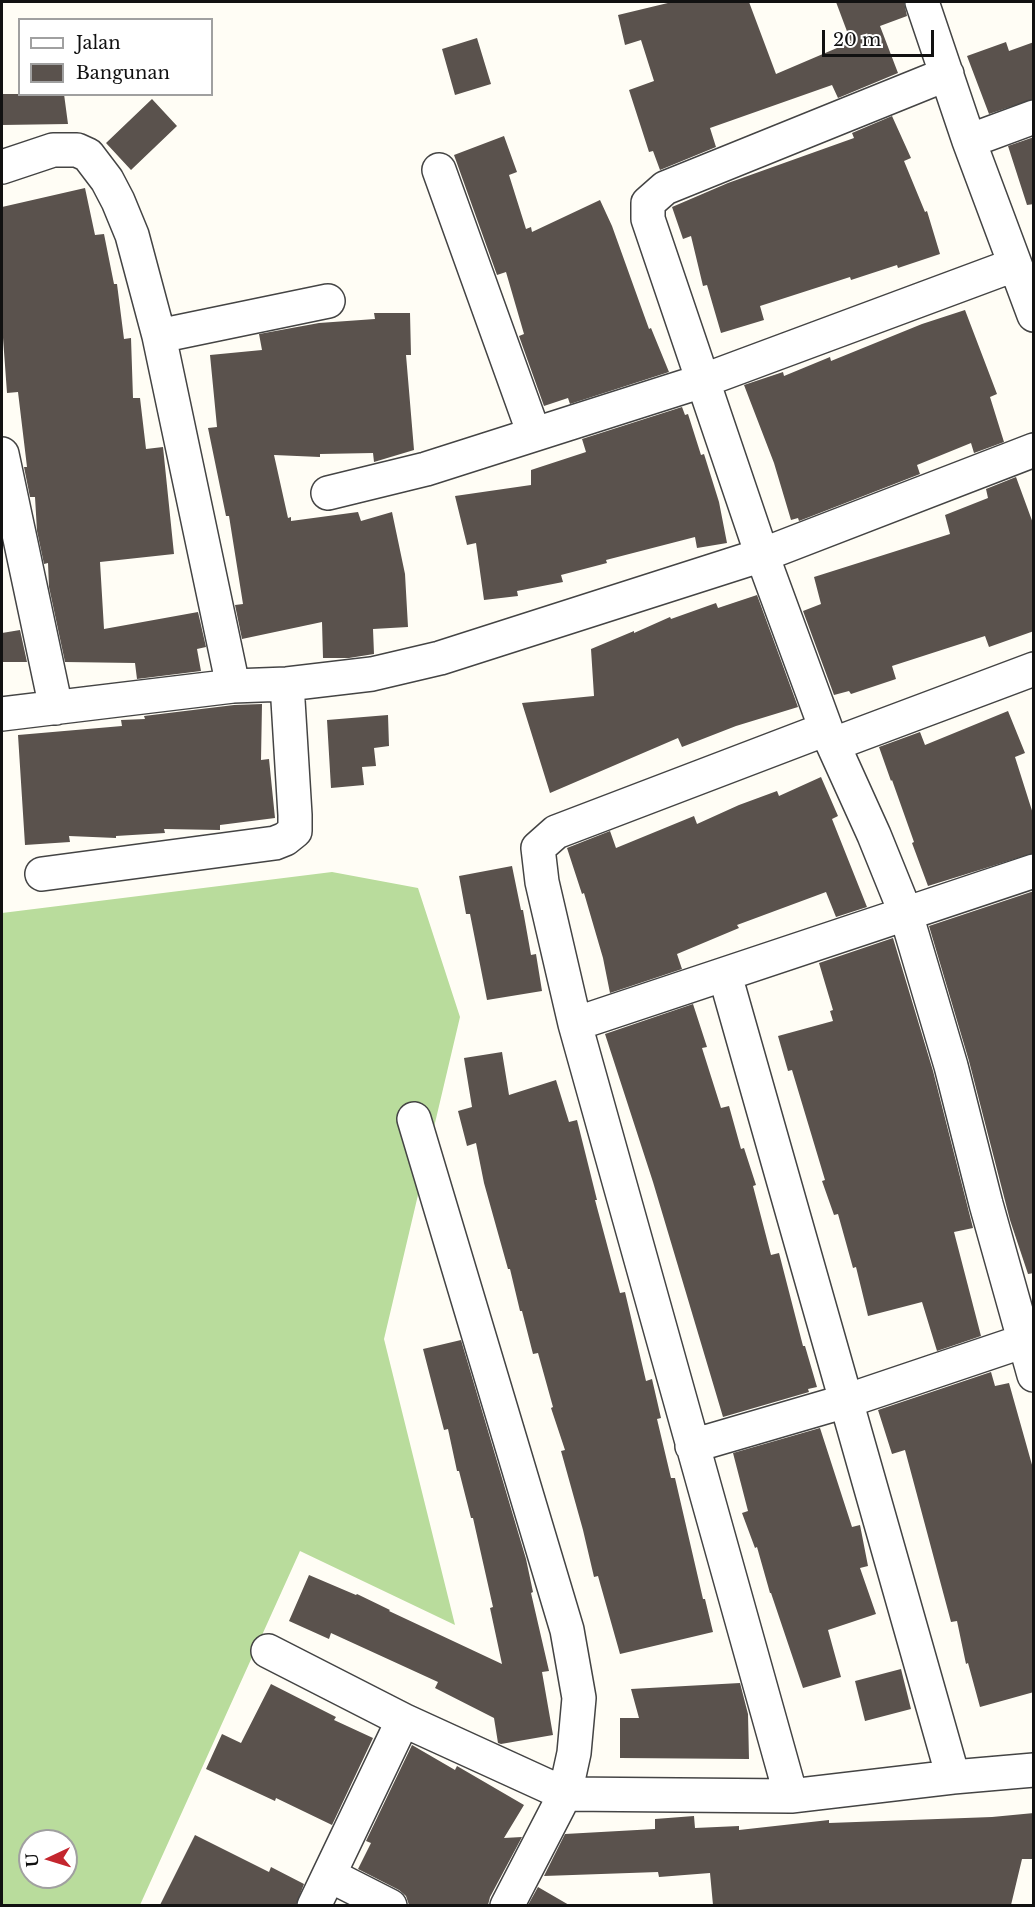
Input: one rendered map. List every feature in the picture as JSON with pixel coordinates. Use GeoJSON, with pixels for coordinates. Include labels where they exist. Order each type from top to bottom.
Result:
{"type":"FeatureCollection","features":[{"type":"Feature","properties":{"kind":"street"},"geometry":{"type":"LineString","coordinates":[[922,2],[969,141],[1034,315]]}},
{"type":"Feature","properties":{"kind":"street"},"geometry":{"type":"LineString","coordinates":[[947,74],[665,188],[648,203],[648,219],[762,555],[830,736],[906,914],[951,1066],[1034,1375]]}},
{"type":"Feature","properties":{"kind":"street"},"geometry":{"type":"LineString","coordinates":[[969,141],[1034,117]]}},
{"type":"Feature","properties":{"kind":"street"},"geometry":{"type":"LineString","coordinates":[[2,167],[53,150],[76,150],[88,155],[110,187],[132,236],[159,336],[233,686]]}},
{"type":"Feature","properties":{"kind":"street"},"geometry":{"type":"LineString","coordinates":[[440,170],[534,434]]}},
{"type":"Feature","properties":{"kind":"street"},"geometry":{"type":"LineString","coordinates":[[328,494],[426,469],[702,381],[1014,265]]}},
{"type":"Feature","properties":{"kind":"street"},"geometry":{"type":"LineString","coordinates":[[159,336],[328,301]]}},
{"type":"Feature","properties":{"kind":"street"},"geometry":{"type":"LineString","coordinates":[[2,714],[233,686],[287,684],[372,674],[440,658],[762,555],[1034,450]]}},
{"type":"Feature","properties":{"kind":"street"},"geometry":{"type":"LineString","coordinates":[[2,454],[56,708]]}},
{"type":"Feature","properties":{"kind":"street"},"geometry":{"type":"LineString","coordinates":[[791,1796],[575,1024],[542,882],[538,848],[556,832],[830,736],[1034,669]]}},
{"type":"Feature","properties":{"kind":"street"},"geometry":{"type":"LineString","coordinates":[[42,874],[275,843],[285,839],[295,831],[296,815],[287,684]]}},
{"type":"Feature","properties":{"kind":"street"},"geometry":{"type":"LineString","coordinates":[[575,1024],[1034,871]]}},
{"type":"Feature","properties":{"kind":"street"},"geometry":{"type":"LineString","coordinates":[[725,975],[953,1777]]}},
{"type":"Feature","properties":{"kind":"street"},"geometry":{"type":"LineString","coordinates":[[414,1119],[567,1630],[579,1698],[574,1753],[565,1794],[507,1905]]}},
{"type":"Feature","properties":{"kind":"street"},"geometry":{"type":"LineString","coordinates":[[692,1446],[846,1401],[1024,1341]]}},
{"type":"Feature","properties":{"kind":"street"},"geometry":{"type":"LineString","coordinates":[[268,1651],[403,1720],[565,1794],[791,1796],[1034,1770]]}},
{"type":"Feature","properties":{"kind":"street"},"geometry":{"type":"LineString","coordinates":[[314,1905],[403,1720]]}},
{"type":"Feature","properties":{"kind":"street"},"geometry":{"type":"LineString","coordinates":[[329,1875],[390,1905]]}},
{"type":"Feature","properties":{"kind":"green space"},"geometry":{"type":"Polygon","coordinates":[[[332,872],[418,888],[460,1017],[384,1339],[455,1625],[300,1551],[140,1905],[2,1905],[2,913],[332,872]]]}},
{"type":"Feature","properties":{"kind":"building"},"geometry":{"type":"Polygon","coordinates":[[[672,2],[749,2],[776,74],[851,42],[836,2],[904,2],[907,16],[880,26],[898,73],[838,98],[832,85],[710,128],[716,147],[660,170],[653,151],[649,152],[629,90],[654,81],[641,40],[625,45],[618,15],[672,2]]]}},
{"type":"Feature","properties":{"kind":"building"},"geometry":{"type":"Polygon","coordinates":[[[477,38],[491,84],[455,95],[442,49],[477,38]]]}},
{"type":"Feature","properties":{"kind":"building"},"geometry":{"type":"Polygon","coordinates":[[[1006,42],[1009,51],[1034,42],[1034,99],[989,114],[967,56],[1006,42]]]}},
{"type":"Feature","properties":{"kind":"building"},"geometry":{"type":"Polygon","coordinates":[[[2,94],[64,96],[68,124],[2,125],[2,94]]]}},
{"type":"Feature","properties":{"kind":"building"},"geometry":{"type":"Polygon","coordinates":[[[152,99],[177,126],[131,170],[106,143],[152,99]]]}},
{"type":"Feature","properties":{"kind":"building"},"geometry":{"type":"Polygon","coordinates":[[[892,116],[911,158],[904,161],[925,212],[927,211],[940,254],[898,268],[897,265],[851,280],[850,277],[760,306],[764,320],[721,333],[707,285],[703,286],[691,236],[683,239],[672,207],[728,183],[854,138],[852,133],[892,116]]]}},
{"type":"Feature","properties":{"kind":"building"},"geometry":{"type":"Polygon","coordinates":[[[504,136],[517,172],[509,175],[526,229],[531,227],[532,232],[600,200],[612,226],[649,329],[651,328],[669,372],[570,404],[568,398],[544,406],[519,336],[524,334],[506,272],[497,275],[454,155],[504,136]]]}},
{"type":"Feature","properties":{"kind":"building"},"geometry":{"type":"Polygon","coordinates":[[[1034,137],[1034,204],[1027,205],[1008,146],[1034,137]]]}},
{"type":"Feature","properties":{"kind":"building"},"geometry":{"type":"Polygon","coordinates":[[[85,188],[95,235],[104,234],[114,284],[117,284],[124,339],[131,338],[133,398],[140,398],[146,449],[163,447],[174,554],[100,562],[104,629],[198,612],[206,647],[197,649],[201,671],[137,679],[135,663],[65,662],[49,587],[48,563],[44,564],[37,531],[35,497],[30,497],[24,467],[27,467],[18,392],[7,393],[2,324],[2,207],[85,188]]]}},
{"type":"Feature","properties":{"kind":"building"},"geometry":{"type":"Polygon","coordinates":[[[965,310],[997,394],[990,397],[1004,442],[974,453],[971,443],[917,465],[920,474],[799,521],[798,518],[791,520],[774,463],[744,385],[783,372],[784,376],[830,357],[831,361],[922,324],[965,310]]]}},
{"type":"Feature","properties":{"kind":"building"},"geometry":{"type":"Polygon","coordinates":[[[374,313],[410,313],[411,355],[406,355],[414,450],[374,462],[373,453],[320,454],[320,457],[274,455],[288,518],[291,517],[291,521],[358,512],[361,521],[392,512],[405,574],[408,627],[373,629],[374,654],[349,658],[323,658],[322,622],[242,639],[235,605],[243,604],[229,516],[226,516],[208,428],[217,427],[210,355],[262,350],[259,334],[319,323],[375,319],[374,313]]]}},
{"type":"Feature","properties":{"kind":"building"},"geometry":{"type":"Polygon","coordinates":[[[682,407],[685,415],[688,414],[701,455],[704,454],[719,502],[727,543],[697,548],[695,537],[606,560],[607,563],[561,575],[563,582],[517,591],[518,596],[484,600],[476,543],[467,545],[455,496],[531,485],[531,470],[586,452],[582,439],[682,407]]]}},
{"type":"Feature","properties":{"kind":"building"},"geometry":{"type":"Polygon","coordinates":[[[1016,477],[1034,526],[1034,631],[989,647],[985,636],[892,666],[896,679],[851,694],[849,691],[834,695],[803,611],[821,604],[814,577],[950,534],[945,515],[988,498],[986,489],[1016,477]]]}},
{"type":"Feature","properties":{"kind":"building"},"geometry":{"type":"Polygon","coordinates":[[[757,595],[798,707],[736,726],[682,747],[678,738],[550,793],[522,703],[594,696],[591,649],[670,617],[671,619],[716,603],[718,608],[757,595]]]}},
{"type":"Feature","properties":{"kind":"building"},"geometry":{"type":"Polygon","coordinates":[[[20,630],[27,662],[2,662],[2,633],[20,630]]]}},
{"type":"Feature","properties":{"kind":"building"},"geometry":{"type":"Polygon","coordinates":[[[262,704],[261,760],[269,759],[275,818],[220,825],[220,830],[164,829],[165,833],[116,836],[116,838],[69,836],[70,842],[25,845],[18,735],[122,726],[121,720],[145,719],[144,716],[234,705],[262,704]]]}},
{"type":"Feature","properties":{"kind":"building"},"geometry":{"type":"Polygon","coordinates":[[[1008,711],[1025,753],[1015,757],[1034,817],[1034,853],[928,886],[879,747],[920,732],[925,745],[1008,711]]]}},
{"type":"Feature","properties":{"kind":"building"},"geometry":{"type":"Polygon","coordinates":[[[388,715],[389,746],[374,748],[376,766],[362,767],[364,785],[331,788],[327,720],[388,715]]]}},
{"type":"Feature","properties":{"kind":"building"},"geometry":{"type":"Polygon","coordinates":[[[821,777],[838,816],[832,819],[867,907],[836,917],[826,892],[737,925],[739,928],[677,954],[682,969],[610,993],[603,958],[584,893],[582,894],[567,848],[610,831],[616,848],[694,816],[697,824],[777,791],[779,796],[821,777]]]}},
{"type":"Feature","properties":{"kind":"building"},"geometry":{"type":"Polygon","coordinates":[[[512,866],[531,955],[536,954],[542,991],[487,1000],[470,914],[466,914],[459,876],[512,866]]]}},
{"type":"Feature","properties":{"kind":"building"},"geometry":{"type":"Polygon","coordinates":[[[1034,891],[1034,1273],[1028,1274],[1010,1220],[969,1061],[929,926],[1034,891]]]}},
{"type":"Feature","properties":{"kind":"building"},"geometry":{"type":"Polygon","coordinates":[[[893,938],[933,1071],[973,1228],[954,1232],[981,1336],[937,1351],[922,1302],[868,1316],[856,1267],[853,1268],[838,1214],[834,1215],[822,1181],[825,1180],[792,1070],[788,1071],[778,1036],[833,1021],[830,1011],[833,1010],[819,963],[893,938]]]}},
{"type":"Feature","properties":{"kind":"building"},"geometry":{"type":"Polygon","coordinates":[[[693,1004],[707,1047],[702,1048],[721,1108],[729,1106],[741,1149],[744,1148],[756,1185],[753,1186],[771,1255],[779,1253],[803,1346],[805,1346],[817,1387],[808,1389],[809,1392],[723,1417],[653,1182],[605,1034],[693,1004]]]}},
{"type":"Feature","properties":{"kind":"building"},"geometry":{"type":"Polygon","coordinates":[[[502,1052],[509,1095],[556,1080],[569,1122],[577,1120],[597,1200],[595,1200],[620,1293],[625,1292],[646,1381],[652,1379],[661,1418],[657,1419],[671,1478],[675,1478],[703,1599],[705,1599],[713,1632],[620,1654],[598,1576],[594,1577],[561,1451],[565,1450],[551,1408],[553,1407],[538,1353],[533,1354],[522,1311],[520,1311],[484,1183],[476,1143],[467,1146],[458,1111],[472,1107],[464,1058],[502,1052]]]}},
{"type":"Feature","properties":{"kind":"building"},"geometry":{"type":"Polygon","coordinates":[[[461,1340],[526,1559],[533,1592],[531,1593],[549,1671],[542,1672],[553,1735],[501,1744],[498,1743],[494,1718],[435,1688],[438,1682],[331,1633],[329,1639],[289,1621],[309,1575],[357,1594],[502,1664],[490,1608],[493,1607],[473,1518],[471,1518],[459,1471],[457,1471],[448,1429],[444,1430],[423,1349],[461,1340]]]}},
{"type":"Feature","properties":{"kind":"building"},"geometry":{"type":"Polygon","coordinates":[[[991,1372],[995,1386],[1009,1383],[1034,1472],[1034,1692],[980,1707],[968,1663],[966,1664],[957,1621],[951,1622],[905,1450],[892,1454],[878,1410],[991,1372]]]}},
{"type":"Feature","properties":{"kind":"building"},"geometry":{"type":"Polygon","coordinates":[[[820,1428],[852,1527],[860,1525],[868,1566],[860,1568],[876,1614],[828,1630],[841,1677],[803,1688],[770,1593],[757,1547],[755,1548],[742,1513],[748,1511],[733,1453],[820,1428]]]}},
{"type":"Feature","properties":{"kind":"building"},"geometry":{"type":"Polygon","coordinates":[[[901,1669],[911,1709],[865,1721],[855,1681],[901,1669]]]}},
{"type":"Feature","properties":{"kind":"building"},"geometry":{"type":"Polygon","coordinates":[[[740,1683],[748,1714],[749,1759],[620,1758],[620,1718],[639,1718],[631,1689],[740,1683]]]}},
{"type":"Feature","properties":{"kind":"building"},"geometry":{"type":"Polygon","coordinates":[[[271,1684],[336,1717],[334,1720],[373,1738],[332,1825],[276,1798],[275,1801],[206,1769],[222,1734],[241,1743],[271,1684]]]}},
{"type":"Feature","properties":{"kind":"building"},"geometry":{"type":"Polygon","coordinates":[[[412,1745],[455,1770],[457,1766],[524,1805],[504,1838],[522,1837],[488,1905],[409,1905],[406,1896],[399,1890],[358,1869],[371,1843],[366,1841],[412,1745]]]}},
{"type":"Feature","properties":{"kind":"building"},"geometry":{"type":"Polygon","coordinates":[[[1034,1813],[1034,1859],[1022,1859],[1011,1905],[713,1905],[710,1873],[659,1877],[658,1872],[544,1876],[565,1834],[655,1829],[655,1819],[694,1816],[695,1828],[739,1826],[739,1830],[829,1820],[829,1823],[992,1817],[1034,1813]]]}},
{"type":"Feature","properties":{"kind":"building"},"geometry":{"type":"Polygon","coordinates":[[[195,1835],[269,1872],[271,1867],[304,1884],[296,1905],[160,1905],[195,1835]]]}},
{"type":"Feature","properties":{"kind":"building"},"geometry":{"type":"Polygon","coordinates":[[[538,1887],[569,1905],[528,1905],[538,1887]]]}}]}
